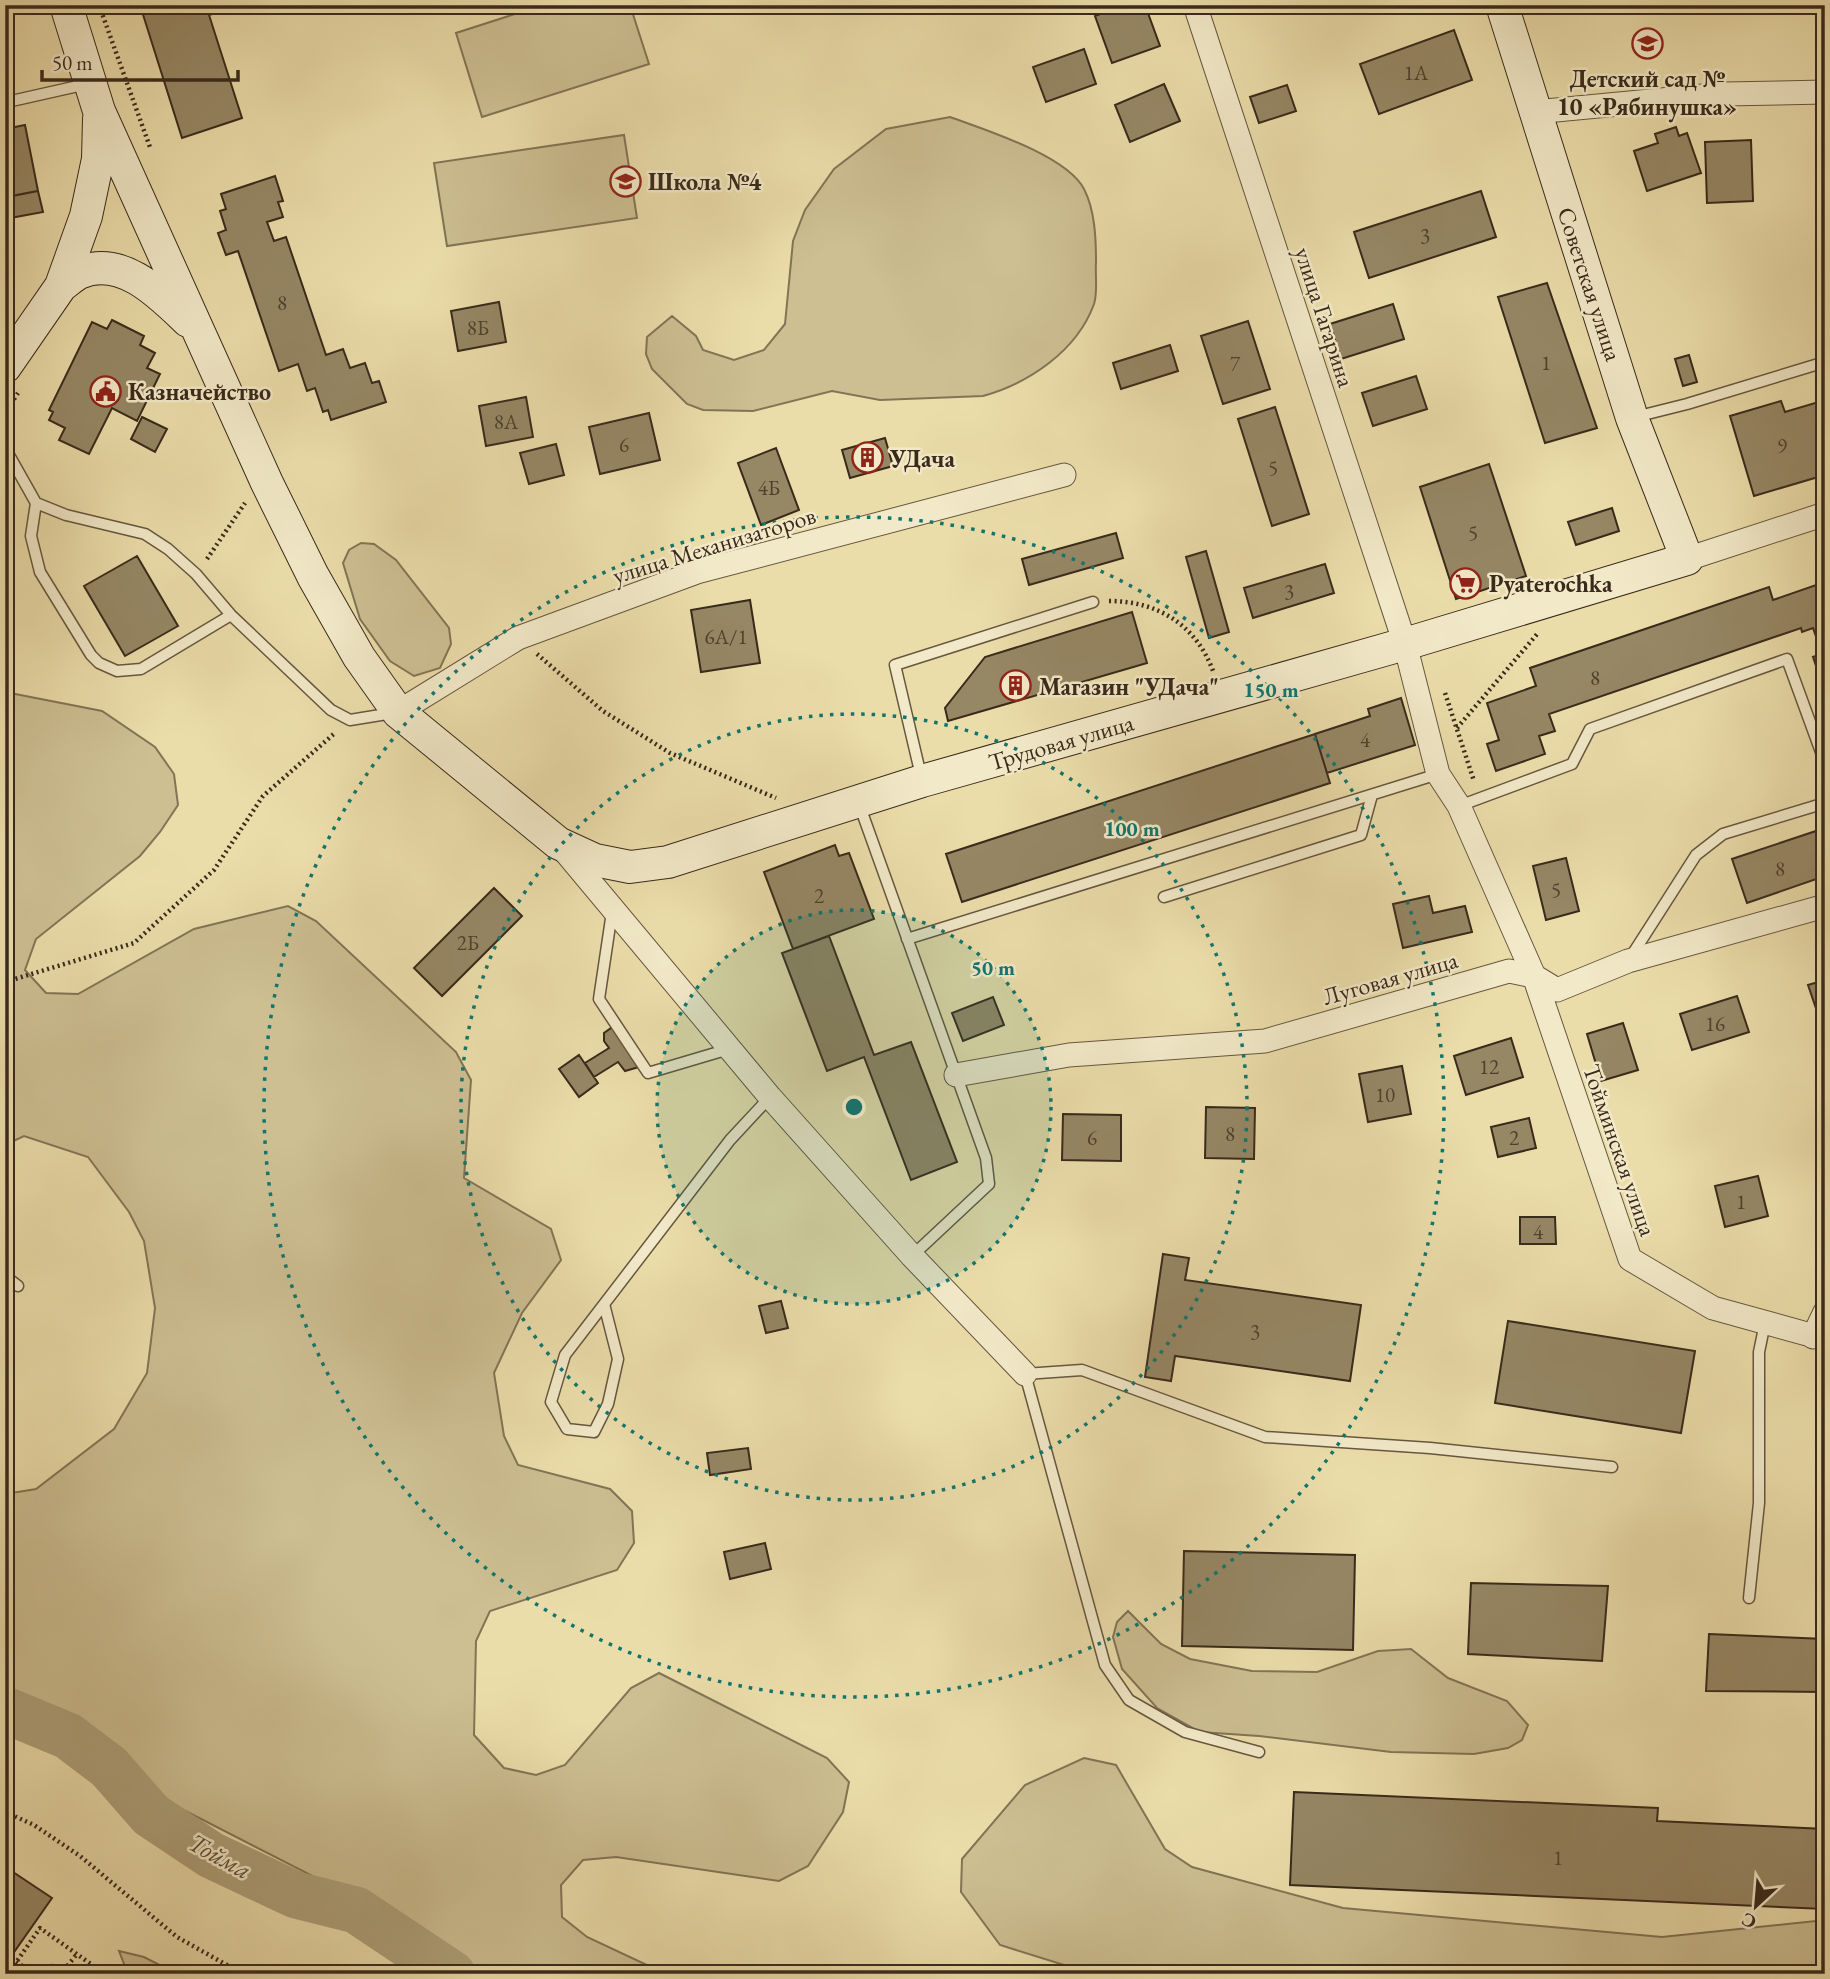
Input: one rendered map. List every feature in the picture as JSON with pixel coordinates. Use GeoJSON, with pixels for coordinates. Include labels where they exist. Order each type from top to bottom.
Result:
{"type":"FeatureCollection","features":[{"type":"Feature","properties":{"kind":"street"},"geometry":{"type":"LineString","coordinates":[[13,379],[61,286],[86,216],[98,159],[95,97],[66,5]]}},
{"type":"Feature","properties":{"kind":"street","name":"улица Гагарина"},"geometry":{"type":"LineString","coordinates":[[1195,5],[1405,644],[1438,774],[1470,802]]}},
{"type":"Feature","properties":{"kind":"street","name":"Советская улица"},"geometry":{"type":"LineString","coordinates":[[1502,5],[1632,418],[1687,559]]}},
{"type":"Feature","properties":{"kind":"street"},"geometry":{"type":"LineString","coordinates":[[1535,112],[1724,94],[1825,92]]}},
{"type":"Feature","properties":{"kind":"street","name":"Трудовая улица"},"geometry":{"type":"LineString","coordinates":[[95,97],[197,329],[313,576],[359,656],[398,712],[558,842],[595,860],[630,867],[668,862],[922,781],[1405,644],[1687,559]]}},
{"type":"Feature","properties":{"kind":"street"},"geometry":{"type":"LineString","coordinates":[[61,286],[78,274],[97,268],[119,270],[142,281],[197,329]]}},
{"type":"Feature","properties":{"kind":"street","name":"улица Механизаторов"},"geometry":{"type":"LineString","coordinates":[[398,712],[518,638],[697,572],[1065,475]]}},
{"type":"Feature","properties":{"kind":"street"},"geometry":{"type":"LineString","coordinates":[[1687,559],[1825,513]]}},
{"type":"Feature","properties":{"kind":"street","name":"Тойминская улица"},"geometry":{"type":"LineString","coordinates":[[1470,802],[1534,976],[1630,1259],[1713,1308],[1819,1338]]}},
{"type":"Feature","properties":{"kind":"street"},"geometry":{"type":"LineString","coordinates":[[558,842],[770,1097],[912,1256],[1025,1374]]}},
{"type":"Feature","properties":{"kind":"street","name":"Луговая улица"},"geometry":{"type":"LineString","coordinates":[[956,1076],[1069,1055],[1265,1041],[1509,971],[1534,976],[1557,989],[1628,961],[1825,906]]}},
{"type":"Feature","properties":{"kind":"street"},"geometry":{"type":"LineString","coordinates":[[1819,1338],[1825,1312]]}},
{"type":"Feature","properties":{"kind":"lane"},"geometry":{"type":"LineString","coordinates":[[5,94],[7,102],[95,97]]}},
{"type":"Feature","properties":{"kind":"lane"},"geometry":{"type":"LineString","coordinates":[[1632,418],[1825,362]]}},
{"type":"Feature","properties":{"kind":"lane"},"geometry":{"type":"LineString","coordinates":[[5,448],[36,503],[31,536],[40,572],[91,655],[109,669],[128,672],[141,669],[231,615]]}},
{"type":"Feature","properties":{"kind":"lane"},"geometry":{"type":"LineString","coordinates":[[36,503],[66,515],[145,534],[168,549],[196,574],[231,615],[331,710],[350,720],[398,712]]}},
{"type":"Feature","properties":{"kind":"lane"},"geometry":{"type":"LineString","coordinates":[[922,781],[895,665],[1093,602]]}},
{"type":"Feature","properties":{"kind":"lane"},"geometry":{"type":"LineString","coordinates":[[1470,802],[1572,764],[1590,729],[1787,659],[1825,763]]}},
{"type":"Feature","properties":{"kind":"lane"},"geometry":{"type":"LineString","coordinates":[[907,939],[1438,774]]}},
{"type":"Feature","properties":{"kind":"lane"},"geometry":{"type":"LineString","coordinates":[[1164,897],[1361,835],[1372,795]]}},
{"type":"Feature","properties":{"kind":"lane"},"geometry":{"type":"LineString","coordinates":[[858,802],[986,1158],[989,1184],[912,1256]]}},
{"type":"Feature","properties":{"kind":"lane"},"geometry":{"type":"LineString","coordinates":[[1628,961],[1696,855],[1723,834],[1825,803]]}},
{"type":"Feature","properties":{"kind":"lane"},"geometry":{"type":"LineString","coordinates":[[612,909],[599,999],[648,1073],[729,1049]]}},
{"type":"Feature","properties":{"kind":"lane"},"geometry":{"type":"LineString","coordinates":[[604,1304],[618,1359],[608,1404],[594,1432],[567,1429],[551,1402],[565,1355],[604,1304],[730,1140],[770,1097]]}},
{"type":"Feature","properties":{"kind":"lane"},"geometry":{"type":"LineString","coordinates":[[5,1276],[18,1286]]}},
{"type":"Feature","properties":{"kind":"lane"},"geometry":{"type":"LineString","coordinates":[[1749,1598],[1759,1503],[1759,1352],[1765,1323]]}},
{"type":"Feature","properties":{"kind":"lane"},"geometry":{"type":"LineString","coordinates":[[1259,1752],[1185,1732],[1129,1700],[1105,1665],[1025,1374],[1082,1370],[1265,1437],[1430,1448],[1612,1467]]}},
{"type":"Feature","properties":{"kind":"path"},"geometry":{"type":"LineString","coordinates":[[5,413],[13,379]]}},
{"type":"Feature","properties":{"kind":"path"},"geometry":{"type":"LineString","coordinates":[[212,551],[246,501]]}},
{"type":"Feature","properties":{"kind":"path"},"geometry":{"type":"LineString","coordinates":[[1457,728],[1572,594]]}},
{"type":"Feature","properties":{"kind":"path"},"geometry":{"type":"LineString","coordinates":[[1093,602],[1132,601],[1175,620],[1194,636],[1206,652],[1214,674]]}},
{"type":"Feature","properties":{"kind":"path"},"geometry":{"type":"LineString","coordinates":[[518,638],[603,711],[670,754],[776,798],[786,796]]}},
{"type":"Feature","properties":{"kind":"path"},"geometry":{"type":"LineString","coordinates":[[1444,690],[1457,728],[1470,802]]}},
{"type":"Feature","properties":{"kind":"path"},"geometry":{"type":"LineString","coordinates":[[5,982],[134,943],[214,870],[263,796],[350,720]]}},
{"type":"Feature","properties":{"kind":"path"},"geometry":{"type":"LineString","coordinates":[[5,1812],[34,1825],[80,1856],[177,1937],[243,1974]]}},
{"type":"Feature","properties":{"kind":"path"},"geometry":{"type":"LineString","coordinates":[[8,1974],[40,1928],[106,1974]]}},
{"type":"Feature","properties":{"kind":"path"},"geometry":{"type":"LineString","coordinates":[[16,1962],[36,1974],[49,1965],[57,1966],[65,1972],[77,1954]]}},
{"type":"Feature","properties":{"kind":"shaded area"},"geometry":{"type":"Polygon","coordinates":[[[543,5],[630,5],[649,64],[482,117],[456,33],[543,5]]]}},
{"type":"Feature","properties":{"kind":"shaded area"},"geometry":{"type":"Polygon","coordinates":[[[950,117],[1043,155],[1075,177],[1088,197],[1095,234],[1094,304],[1076,336],[1049,363],[1017,383],[983,396],[880,400],[832,391],[753,411],[703,410],[687,404],[652,369],[646,354],[647,337],[672,316],[696,336],[703,350],[734,360],[764,350],[785,324],[793,241],[805,210],[834,169],[886,129],[950,117]]]}},
{"type":"Feature","properties":{"kind":"shaded area"},"geometry":{"type":"Polygon","coordinates":[[[624,135],[637,218],[447,246],[434,163],[624,135]]]}},
{"type":"Feature","properties":{"kind":"shaded area"},"geometry":{"type":"Polygon","coordinates":[[[361,543],[374,544],[396,560],[449,628],[451,644],[440,668],[414,676],[390,661],[360,619],[343,563],[349,550],[361,543]]]}},
{"type":"Feature","properties":{"kind":"shaded area"},"geometry":{"type":"Polygon","coordinates":[[[5,692],[102,711],[155,747],[174,774],[178,805],[140,856],[36,939],[25,970],[46,993],[78,994],[194,929],[288,906],[316,921],[456,1052],[471,1080],[464,1178],[551,1229],[561,1260],[522,1313],[494,1373],[504,1436],[518,1465],[610,1489],[632,1511],[634,1543],[617,1570],[490,1611],[476,1641],[474,1735],[504,1768],[536,1775],[565,1765],[631,1688],[659,1673],[827,1758],[849,1782],[843,1812],[808,1866],[779,1881],[616,1857],[583,1860],[561,1885],[562,1917],[587,1937],[666,1974],[470,1974],[430,1936],[160,1798],[89,1730],[26,1699],[5,1695],[5,1494],[36,1489],[114,1429],[147,1373],[155,1308],[144,1241],[129,1212],[88,1157],[24,1136],[5,1145],[5,692]]]}},
{"type":"Feature","properties":{"kind":"shaded area"},"geometry":{"type":"Polygon","coordinates":[[[1128,1611],[1161,1644],[1190,1659],[1252,1671],[1317,1672],[1378,1651],[1411,1649],[1448,1678],[1507,1701],[1528,1725],[1522,1740],[1508,1748],[1474,1754],[1391,1752],[1259,1736],[1200,1732],[1157,1708],[1122,1669],[1113,1637],[1117,1622],[1128,1611]]]}},
{"type":"Feature","properties":{"kind":"shaded area"},"geometry":{"type":"Polygon","coordinates":[[[1084,1758],[1116,1765],[1165,1849],[1192,1867],[1343,1908],[1662,1937],[1825,1920],[1825,1974],[1189,1974],[1164,1965],[1064,1965],[1000,1945],[961,1892],[962,1859],[1025,1785],[1084,1758]]]}},
{"type":"Feature","properties":{"kind":"shaded area"},"geometry":{"type":"Polygon","coordinates":[[[119,1951],[144,1957],[177,1974],[128,1974],[119,1951]]]}},
{"type":"Feature","properties":{"kind":"building"},"geometry":{"type":"Polygon","coordinates":[[[140,5],[241,5],[209,15],[242,118],[182,138],[140,5]]]}},
{"type":"Feature","properties":{"kind":"building"},"geometry":{"type":"Polygon","coordinates":[[[1124,5],[1145,5],[1160,46],[1112,63],[1095,16],[1124,5]]]}},
{"type":"Feature","properties":{"kind":"building"},"geometry":{"type":"Polygon","coordinates":[[[1454,30],[1472,80],[1379,114],[1360,64],[1454,30]]]}},
{"type":"Feature","properties":{"kind":"building"},"geometry":{"type":"Polygon","coordinates":[[[1084,49],[1096,84],[1046,102],[1033,67],[1084,49]]]}},
{"type":"Feature","properties":{"kind":"building"},"geometry":{"type":"Polygon","coordinates":[[[1164,84],[1180,121],[1130,142],[1115,105],[1164,84]]]}},
{"type":"Feature","properties":{"kind":"building"},"geometry":{"type":"Polygon","coordinates":[[[1287,85],[1296,111],[1259,123],[1250,97],[1287,85]]]}},
{"type":"Feature","properties":{"kind":"building"},"geometry":{"type":"Polygon","coordinates":[[[25,125],[38,191],[12,196],[5,165],[5,129],[25,125]]]}},
{"type":"Feature","properties":{"kind":"building"},"geometry":{"type":"Polygon","coordinates":[[[1676,127],[1679,136],[1687,133],[1701,173],[1647,191],[1634,151],[1658,143],[1655,134],[1676,127]]]}},
{"type":"Feature","properties":{"kind":"building"},"geometry":{"type":"Polygon","coordinates":[[[1751,140],[1753,201],[1707,203],[1705,142],[1751,140]]]}},
{"type":"Feature","properties":{"kind":"building"},"geometry":{"type":"Polygon","coordinates":[[[275,176],[283,201],[278,202],[283,217],[267,222],[274,241],[286,237],[326,355],[343,349],[350,368],[365,363],[372,383],[379,381],[386,402],[331,420],[328,410],[323,412],[315,388],[307,391],[298,364],[279,371],[238,251],[226,255],[218,233],[226,230],[220,211],[226,209],[221,194],[275,176]]]}},
{"type":"Feature","properties":{"kind":"building"},"geometry":{"type":"Polygon","coordinates":[[[38,191],[43,212],[5,219],[5,197],[38,191]]]}},
{"type":"Feature","properties":{"kind":"building"},"geometry":{"type":"Polygon","coordinates":[[[1481,191],[1496,237],[1369,278],[1354,232],[1481,191]]]}},
{"type":"Feature","properties":{"kind":"building"},"geometry":{"type":"Polygon","coordinates":[[[1547,283],[1597,428],[1545,443],[1498,297],[1547,283]]]}},
{"type":"Feature","properties":{"kind":"building"},"geometry":{"type":"Polygon","coordinates":[[[499,302],[506,342],[458,351],[451,311],[499,302]]]}},
{"type":"Feature","properties":{"kind":"building"},"geometry":{"type":"Polygon","coordinates":[[[1393,304],[1404,339],[1341,359],[1330,324],[1393,304]]]}},
{"type":"Feature","properties":{"kind":"building","name":"Казначейство"},"geometry":{"type":"Polygon","coordinates":[[[112,320],[144,336],[140,345],[155,353],[147,368],[160,374],[137,421],[112,408],[89,454],[59,440],[65,428],[49,420],[53,412],[49,410],[92,322],[107,329],[112,320]]]}},
{"type":"Feature","properties":{"kind":"building"},"geometry":{"type":"Polygon","coordinates":[[[1248,321],[1270,389],[1223,404],[1201,336],[1248,321]]]}},
{"type":"Feature","properties":{"kind":"building"},"geometry":{"type":"Polygon","coordinates":[[[1170,345],[1178,371],[1121,389],[1113,363],[1170,345]]]}},
{"type":"Feature","properties":{"kind":"building"},"geometry":{"type":"Polygon","coordinates":[[[1689,355],[1697,382],[1683,386],[1675,359],[1689,355]]]}},
{"type":"Feature","properties":{"kind":"building"},"geometry":{"type":"Polygon","coordinates":[[[1416,376],[1427,409],[1373,426],[1362,393],[1416,376]]]}},
{"type":"Feature","properties":{"kind":"building"},"geometry":{"type":"Polygon","coordinates":[[[526,397],[533,437],[486,446],[479,406],[526,397]]]}},
{"type":"Feature","properties":{"kind":"building"},"geometry":{"type":"Polygon","coordinates":[[[1825,400],[1825,475],[1754,496],[1730,416],[1781,401],[1785,412],[1825,400]]]}},
{"type":"Feature","properties":{"kind":"building"},"geometry":{"type":"Polygon","coordinates":[[[1275,407],[1309,514],[1272,526],[1238,419],[1275,407]]]}},
{"type":"Feature","properties":{"kind":"building"},"geometry":{"type":"Polygon","coordinates":[[[649,413],[660,460],[600,474],[589,427],[649,413]]]}},
{"type":"Feature","properties":{"kind":"building"},"geometry":{"type":"Polygon","coordinates":[[[142,417],[167,429],[155,452],[131,439],[142,417]]]}},
{"type":"Feature","properties":{"kind":"building","name":"УДача"},"geometry":{"type":"Polygon","coordinates":[[[885,438],[893,466],[850,478],[842,450],[885,438]]]}},
{"type":"Feature","properties":{"kind":"building"},"geometry":{"type":"Polygon","coordinates":[[[556,444],[564,475],[529,484],[520,453],[556,444]]]}},
{"type":"Feature","properties":{"kind":"building"},"geometry":{"type":"Polygon","coordinates":[[[776,448],[799,510],[761,525],[738,463],[776,448]]]}},
{"type":"Feature","properties":{"kind":"building"},"geometry":{"type":"Polygon","coordinates":[[[1489,464],[1526,576],[1456,599],[1420,487],[1489,464]]]}},
{"type":"Feature","properties":{"kind":"building"},"geometry":{"type":"Polygon","coordinates":[[[1612,508],[1619,531],[1576,545],[1568,522],[1612,508]]]}},
{"type":"Feature","properties":{"kind":"building"},"geometry":{"type":"Polygon","coordinates":[[[1116,533],[1123,558],[1029,585],[1022,559],[1116,533]]]}},
{"type":"Feature","properties":{"kind":"building"},"geometry":{"type":"Polygon","coordinates":[[[1206,551],[1229,632],[1209,638],[1186,557],[1206,551]]]}},
{"type":"Feature","properties":{"kind":"building"},"geometry":{"type":"Polygon","coordinates":[[[137,556],[178,626],[125,656],[84,586],[137,556]]]}},
{"type":"Feature","properties":{"kind":"building"},"geometry":{"type":"Polygon","coordinates":[[[1325,564],[1334,593],[1253,618],[1244,588],[1325,564]]]}},
{"type":"Feature","properties":{"kind":"building"},"geometry":{"type":"Polygon","coordinates":[[[1822,583],[1825,589],[1825,693],[1813,657],[1822,654],[1813,628],[1802,632],[1801,628],[1549,714],[1555,731],[1539,736],[1545,754],[1496,771],[1487,744],[1499,740],[1487,703],[1536,686],[1530,668],[1769,587],[1773,600],[1822,583]]]}},
{"type":"Feature","properties":{"kind":"building"},"geometry":{"type":"Polygon","coordinates":[[[750,600],[760,663],[701,672],[691,610],[750,600]]]}},
{"type":"Feature","properties":{"kind":"building","name":"Магазин \"УДача\""},"geometry":{"type":"Polygon","coordinates":[[[1132,612],[1147,663],[948,721],[945,708],[985,657],[1132,612]]]}},
{"type":"Feature","properties":{"kind":"building"},"geometry":{"type":"Polygon","coordinates":[[[1401,698],[1415,745],[1327,773],[1315,734],[1370,716],[1368,709],[1401,698]]]}},
{"type":"Feature","properties":{"kind":"building"},"geometry":{"type":"Polygon","coordinates":[[[1315,734],[1330,783],[962,902],[946,854],[1315,734]]]}},
{"type":"Feature","properties":{"kind":"building"},"geometry":{"type":"Polygon","coordinates":[[[1825,828],[1825,876],[1747,903],[1732,859],[1825,828]]]}},
{"type":"Feature","properties":{"kind":"building"},"geometry":{"type":"Polygon","coordinates":[[[835,845],[839,856],[849,853],[874,919],[793,949],[764,872],[835,845]]]}},
{"type":"Feature","properties":{"kind":"building"},"geometry":{"type":"Polygon","coordinates":[[[1566,858],[1579,911],[1546,920],[1533,866],[1566,858]]]}},
{"type":"Feature","properties":{"kind":"building"},"geometry":{"type":"Polygon","coordinates":[[[494,888],[522,916],[442,996],[414,968],[494,888]]]}},
{"type":"Feature","properties":{"kind":"building"},"geometry":{"type":"Polygon","coordinates":[[[1429,896],[1433,913],[1465,906],[1472,932],[1403,948],[1393,904],[1429,896]]]}},
{"type":"Feature","properties":{"kind":"building"},"geometry":{"type":"Polygon","coordinates":[[[829,936],[874,1055],[911,1042],[957,1162],[911,1180],[864,1057],[827,1071],[782,953],[829,936]]]}},
{"type":"Feature","properties":{"kind":"building"},"geometry":{"type":"Polygon","coordinates":[[[1825,980],[1825,1025],[1822,1026],[1808,985],[1825,980]]]}},
{"type":"Feature","properties":{"kind":"building"},"geometry":{"type":"Polygon","coordinates":[[[1737,996],[1749,1032],[1692,1050],[1680,1014],[1737,996]]]}},
{"type":"Feature","properties":{"kind":"building"},"geometry":{"type":"Polygon","coordinates":[[[993,997],[1004,1025],[963,1041],[952,1013],[993,997]]]}},
{"type":"Feature","properties":{"kind":"building"},"geometry":{"type":"Polygon","coordinates":[[[1623,1023],[1638,1070],[1601,1081],[1587,1034],[1623,1023]]]}},
{"type":"Feature","properties":{"kind":"building"},"geometry":{"type":"Polygon","coordinates":[[[620,1026],[640,1052],[639,1067],[625,1071],[618,1062],[594,1077],[585,1063],[609,1048],[604,1041],[604,1033],[620,1026]]]}},
{"type":"Feature","properties":{"kind":"building"},"geometry":{"type":"Polygon","coordinates":[[[1511,1038],[1523,1077],[1466,1095],[1454,1056],[1511,1038]]]}},
{"type":"Feature","properties":{"kind":"building"},"geometry":{"type":"Polygon","coordinates":[[[579,1055],[598,1083],[579,1097],[559,1069],[579,1055]]]}},
{"type":"Feature","properties":{"kind":"building"},"geometry":{"type":"Polygon","coordinates":[[[1402,1066],[1411,1114],[1368,1122],[1359,1074],[1402,1066]]]}},
{"type":"Feature","properties":{"kind":"building"},"geometry":{"type":"Polygon","coordinates":[[[1206,1107],[1255,1108],[1254,1159],[1205,1158],[1206,1107]]]}},
{"type":"Feature","properties":{"kind":"building"},"geometry":{"type":"Polygon","coordinates":[[[1063,1114],[1121,1115],[1121,1161],[1062,1160],[1063,1114]]]}},
{"type":"Feature","properties":{"kind":"building"},"geometry":{"type":"Polygon","coordinates":[[[1529,1118],[1536,1148],[1498,1157],[1491,1127],[1529,1118]]]}},
{"type":"Feature","properties":{"kind":"building"},"geometry":{"type":"Polygon","coordinates":[[[1758,1176],[1768,1216],[1725,1227],[1715,1186],[1758,1176]]]}},
{"type":"Feature","properties":{"kind":"building"},"geometry":{"type":"Polygon","coordinates":[[[1520,1217],[1555,1217],[1556,1244],[1520,1244],[1520,1217]]]}},
{"type":"Feature","properties":{"kind":"building"},"geometry":{"type":"Polygon","coordinates":[[[1163,1254],[1189,1258],[1185,1280],[1361,1305],[1350,1381],[1175,1356],[1171,1381],[1145,1377],[1163,1254]]]}},
{"type":"Feature","properties":{"kind":"building"},"geometry":{"type":"Polygon","coordinates":[[[781,1301],[788,1328],[766,1333],[759,1306],[781,1301]]]}},
{"type":"Feature","properties":{"kind":"building"},"geometry":{"type":"Polygon","coordinates":[[[1508,1321],[1695,1351],[1681,1433],[1495,1403],[1508,1321]]]}},
{"type":"Feature","properties":{"kind":"building"},"geometry":{"type":"Polygon","coordinates":[[[748,1448],[751,1469],[710,1475],[707,1453],[748,1448]]]}},
{"type":"Feature","properties":{"kind":"building"},"geometry":{"type":"Polygon","coordinates":[[[765,1543],[771,1569],[730,1579],[724,1552],[765,1543]]]}},
{"type":"Feature","properties":{"kind":"building"},"geometry":{"type":"Polygon","coordinates":[[[1184,1551],[1355,1555],[1353,1650],[1182,1646],[1184,1551]]]}},
{"type":"Feature","properties":{"kind":"building"},"geometry":{"type":"Polygon","coordinates":[[[1471,1583],[1608,1586],[1602,1661],[1468,1654],[1471,1583]]]}},
{"type":"Feature","properties":{"kind":"building"},"geometry":{"type":"Polygon","coordinates":[[[1709,1634],[1825,1639],[1825,1692],[1706,1691],[1709,1634]]]}},
{"type":"Feature","properties":{"kind":"building"},"geometry":{"type":"Polygon","coordinates":[[[1294,1792],[1658,1808],[1657,1821],[1825,1829],[1825,1909],[1290,1885],[1294,1792]]]}},
{"type":"Feature","properties":{"kind":"building"},"geometry":{"type":"Polygon","coordinates":[[[10,1870],[52,1898],[5,1965],[5,1877],[10,1870]]]}},
{"type":"Feature","properties":{"kind":"waterway","name":"Тойма"},"geometry":{"type":"LineString","coordinates":[[5,1710],[68,1736],[109,1767],[151,1815],[211,1855],[296,1895],[356,1910],[452,1974]]}},
{"type":"Feature","properties":{"kind":"place","name":"Детский сад № 10 «Рябинушка»"},"geometry":{"type":"Point","coordinates":[1647,44]}},
{"type":"Feature","properties":{"kind":"place","name":"Школа №4"},"geometry":{"type":"Point","coordinates":[625,181]}},
{"type":"Feature","properties":{"kind":"place","name":"Казначейство"},"geometry":{"type":"Point","coordinates":[105,391]}},
{"type":"Feature","properties":{"kind":"place","name":"УДача"},"geometry":{"type":"Point","coordinates":[867,458]}},
{"type":"Feature","properties":{"kind":"place","name":"Pyaterochka"},"geometry":{"type":"Point","coordinates":[1466,583]}},
{"type":"Feature","properties":{"kind":"place","name":"Магазин \"УДача\""},"geometry":{"type":"Point","coordinates":[1016,686]}}]}
